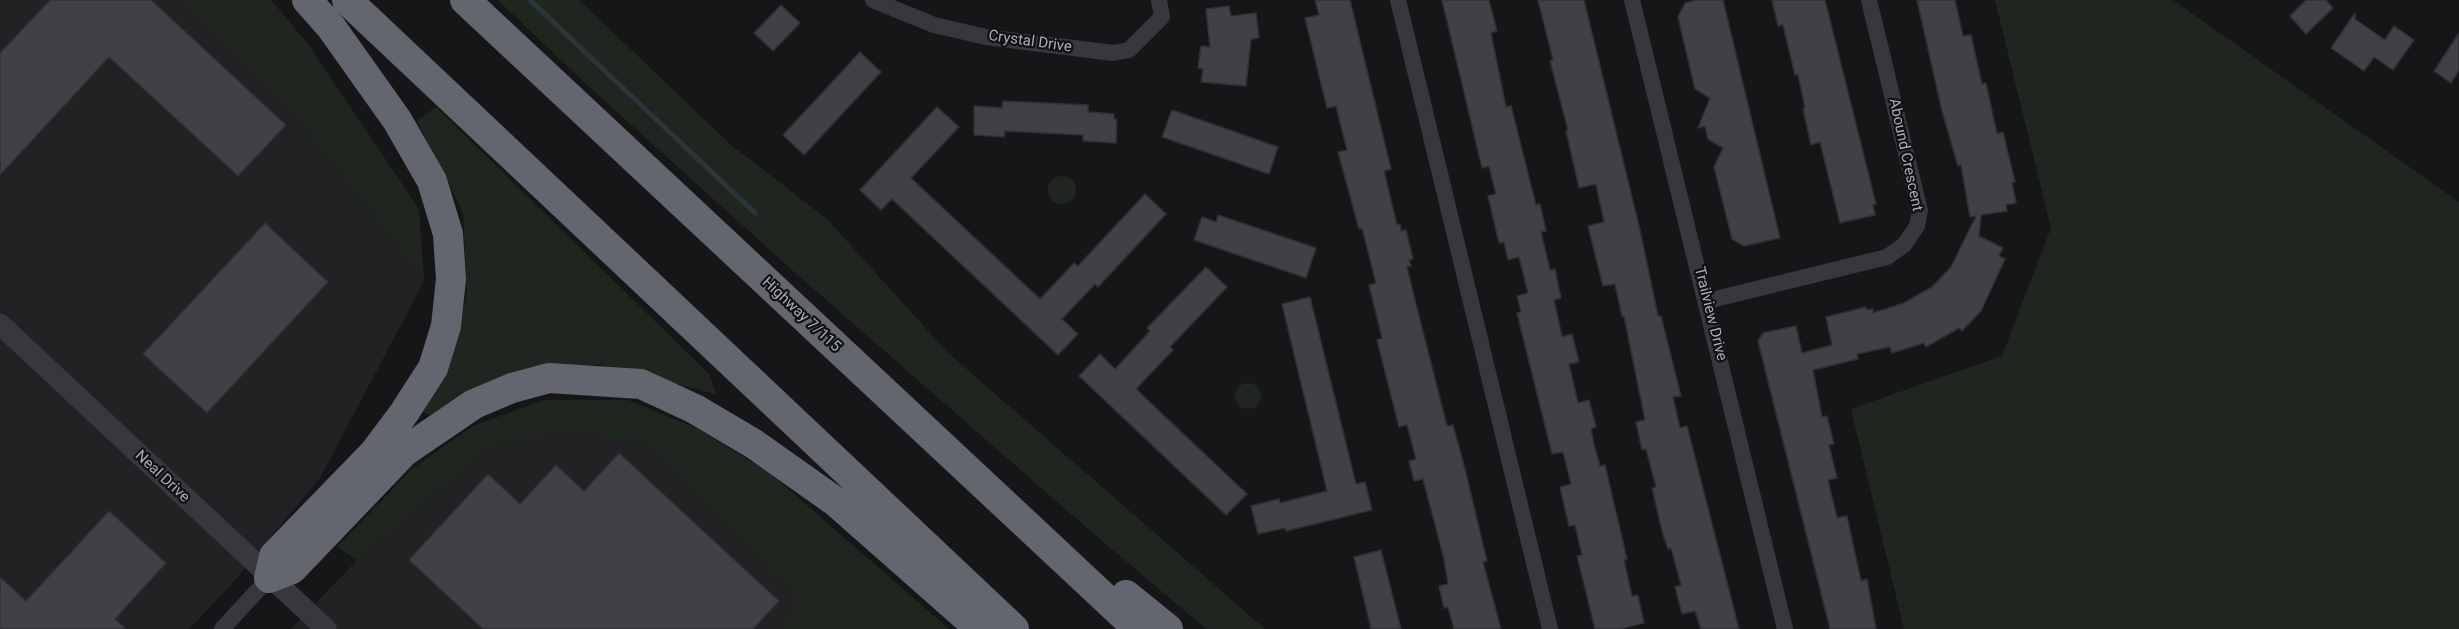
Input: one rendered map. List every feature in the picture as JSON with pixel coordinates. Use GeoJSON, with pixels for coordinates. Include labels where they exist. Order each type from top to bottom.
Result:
{"type":"FeatureCollection","features":[{"type":"Feature","properties":{"kind":"highway"},"geometry":{"type":"LineString","coordinates":[[269,578],[274,556],[374,453],[404,413],[433,368],[446,326],[451,279],[448,234],[432,181],[397,120],[332,27],[307,0]]}},
{"type":"Feature","properties":{"kind":"highway"},"geometry":{"type":"LineString","coordinates":[[347,0],[1014,629]]}},
{"type":"Feature","properties":{"kind":"highway","name":"Highway 7/115"},"geometry":{"type":"LineString","coordinates":[[465,0],[1138,629]]}},
{"type":"Feature","properties":{"kind":"highway"},"geometry":{"type":"LineString","coordinates":[[269,578],[292,569],[405,451],[474,404],[512,388],[549,378],[641,384],[695,409],[754,444],[836,502],[980,629]]}},
{"type":"Feature","properties":{"kind":"highway"},"geometry":{"type":"LineString","coordinates":[[892,400],[980,460],[1121,591],[1168,629]]}},
{"type":"Feature","properties":{"kind":"street","name":"Crystal Drive"},"geometry":{"type":"LineString","coordinates":[[873,0],[934,25],[986,37],[1113,53],[1128,50],[1162,17],[1159,0]]}},
{"type":"Feature","properties":{"kind":"street"},"geometry":{"type":"LineString","coordinates":[[1398,0],[1550,629]]}},
{"type":"Feature","properties":{"kind":"street","name":"Trailview Drive"},"geometry":{"type":"LineString","coordinates":[[1632,0],[1785,629]]}},
{"type":"Feature","properties":{"kind":"street","name":"Abound Crescent"},"geometry":{"type":"LineString","coordinates":[[1707,301],[1887,257],[1904,245],[1917,226],[1920,211],[1869,0]]}},
{"type":"Feature","properties":{"kind":"street","name":"Neal Drive"},"geometry":{"type":"LineString","coordinates":[[0,324],[326,629]]}},
{"type":"Feature","properties":{"kind":"street"},"geometry":{"type":"LineString","coordinates":[[222,629],[269,578]]}},
{"type":"Feature","properties":{"kind":"shaded area"},"geometry":{"type":"Polygon","coordinates":[[[0,0],[181,0],[287,106],[424,281],[320,478],[229,587],[189,629],[0,629],[0,0]]]}},
{"type":"Feature","properties":{"kind":"shaded area"},"geometry":{"type":"Polygon","coordinates":[[[181,0],[271,0],[308,44],[419,209],[424,281],[287,106],[181,0]]]}},
{"type":"Feature","properties":{"kind":"shaded area"},"geometry":{"type":"Polygon","coordinates":[[[498,0],[579,0],[731,145],[827,219],[947,352],[1265,629],[1206,629],[792,270],[585,83],[498,0]]]}},
{"type":"Feature","properties":{"kind":"shaded area"},"geometry":{"type":"Polygon","coordinates":[[[1995,0],[2173,0],[2459,202],[2459,629],[1904,629],[1851,409],[2002,356],[2051,228],[1995,0]]]}},
{"type":"Feature","properties":{"kind":"shaded area"},"geometry":{"type":"Polygon","coordinates":[[[436,107],[709,374],[716,394],[601,365],[545,366],[436,420],[421,410],[445,360],[467,296],[463,212],[417,121],[436,107]]]}},
{"type":"Feature","properties":{"kind":"shaded area"},"geometry":{"type":"Polygon","coordinates":[[[1062,176],[1072,180],[1076,190],[1072,200],[1062,204],[1052,200],[1048,190],[1052,180],[1062,176]]]}},
{"type":"Feature","properties":{"kind":"shaded area"},"geometry":{"type":"Polygon","coordinates":[[[1248,383],[1257,387],[1261,396],[1257,405],[1248,409],[1239,405],[1235,396],[1239,387],[1248,383]]]}},
{"type":"Feature","properties":{"kind":"shaded area"},"geometry":{"type":"Polygon","coordinates":[[[544,400],[628,400],[698,429],[771,474],[949,629],[780,629],[797,597],[647,443],[557,434],[491,448],[357,560],[337,547],[412,469],[473,426],[544,400]]]}},
{"type":"Feature","properties":{"kind":"shaded area"},"geometry":{"type":"Polygon","coordinates":[[[557,434],[647,443],[798,597],[780,629],[291,629],[357,560],[491,448],[557,434]]]}},
{"type":"Feature","properties":{"kind":"building"},"geometry":{"type":"Polygon","coordinates":[[[50,0],[151,0],[286,125],[238,176],[109,57],[0,175],[0,53],[50,0]]]}},
{"type":"Feature","properties":{"kind":"building"},"geometry":{"type":"Polygon","coordinates":[[[1315,0],[1350,0],[1391,169],[1384,171],[1397,225],[1400,224],[1401,231],[1406,230],[1413,259],[1409,260],[1411,266],[1407,267],[1447,426],[1453,425],[1465,469],[1487,561],[1483,562],[1501,629],[1454,629],[1448,607],[1444,608],[1439,586],[1448,584],[1444,559],[1423,479],[1414,481],[1409,461],[1416,459],[1407,425],[1399,427],[1377,340],[1382,338],[1369,285],[1376,283],[1362,228],[1359,229],[1338,152],[1347,150],[1336,106],[1327,108],[1305,18],[1319,15],[1315,0]]]}},
{"type":"Feature","properties":{"kind":"building"},"geometry":{"type":"Polygon","coordinates":[[[1442,0],[1489,0],[1497,31],[1491,33],[1506,107],[1511,106],[1536,205],[1540,204],[1546,231],[1541,232],[1550,270],[1555,269],[1561,298],[1554,300],[1562,337],[1572,334],[1579,362],[1569,364],[1578,403],[1589,400],[1596,427],[1591,429],[1594,444],[1600,466],[1605,465],[1627,559],[1624,560],[1632,596],[1638,595],[1644,623],[1620,629],[1595,629],[1577,556],[1582,555],[1575,525],[1569,526],[1560,487],[1571,484],[1563,452],[1552,454],[1517,313],[1521,312],[1517,296],[1528,293],[1519,257],[1508,260],[1504,242],[1499,243],[1488,196],[1496,194],[1489,166],[1482,168],[1442,0]]]}},
{"type":"Feature","properties":{"kind":"building"},"geometry":{"type":"Polygon","coordinates":[[[1538,0],[1584,0],[1640,230],[1658,316],[1661,316],[1681,396],[1673,397],[1680,428],[1687,426],[1739,629],[1701,629],[1695,611],[1682,614],[1675,587],[1681,585],[1671,548],[1668,549],[1663,535],[1652,488],[1656,487],[1646,449],[1642,450],[1636,422],[1645,420],[1624,316],[1622,317],[1615,284],[1603,286],[1588,226],[1604,222],[1596,184],[1579,188],[1566,131],[1568,130],[1550,61],[1553,60],[1538,0]]]}},
{"type":"Feature","properties":{"kind":"building"},"geometry":{"type":"Polygon","coordinates":[[[1696,0],[1723,0],[1780,238],[1744,246],[1732,239],[1714,167],[1723,148],[1708,139],[1705,126],[1698,128],[1710,98],[1695,89],[1678,17],[1685,3],[1696,0]]]}},
{"type":"Feature","properties":{"kind":"building"},"geometry":{"type":"Polygon","coordinates":[[[1772,0],[1825,0],[1876,204],[1873,205],[1875,215],[1840,223],[1820,142],[1811,145],[1798,74],[1795,75],[1783,25],[1778,26],[1772,0]]]}},
{"type":"Feature","properties":{"kind":"building"},"geometry":{"type":"Polygon","coordinates":[[[1917,0],[1955,0],[1963,36],[1971,35],[1982,84],[1986,83],[1997,134],[2003,132],[2015,182],[2012,182],[2016,203],[2006,205],[2007,211],[1981,215],[1979,236],[2003,248],[1999,256],[2005,259],[1981,311],[1962,331],[1959,328],[1926,347],[1924,343],[1892,353],[1890,347],[1857,354],[1858,359],[1813,370],[1822,417],[1827,416],[1834,444],[1829,445],[1837,478],[1828,480],[1837,518],[1847,516],[1861,581],[1867,579],[1876,629],[1830,629],[1758,341],[1763,333],[1796,326],[1802,353],[1832,345],[1826,317],[1866,307],[1866,310],[1873,309],[1873,313],[1904,303],[1932,287],[1951,267],[1976,216],[1970,217],[1961,165],[1958,166],[1942,111],[1917,0]]]}},
{"type":"Feature","properties":{"kind":"building"},"geometry":{"type":"Polygon","coordinates":[[[2306,0],[2326,0],[2333,8],[2306,34],[2290,16],[2306,0]]]}},
{"type":"Feature","properties":{"kind":"building"},"geometry":{"type":"Polygon","coordinates":[[[781,5],[800,23],[773,51],[754,33],[781,5]]]}},
{"type":"Feature","properties":{"kind":"building"},"geometry":{"type":"Polygon","coordinates":[[[1229,6],[1231,16],[1256,13],[1259,38],[1251,39],[1246,86],[1201,82],[1203,69],[1198,68],[1201,46],[1210,47],[1206,9],[1229,6]]]}},
{"type":"Feature","properties":{"kind":"building"},"geometry":{"type":"Polygon","coordinates":[[[2355,13],[2355,19],[2385,40],[2394,26],[2414,40],[2393,70],[2374,57],[2364,71],[2331,48],[2355,13]]]}},
{"type":"Feature","properties":{"kind":"building"},"geometry":{"type":"Polygon","coordinates":[[[2459,33],[2459,70],[2451,83],[2434,71],[2459,33]]]}},
{"type":"Feature","properties":{"kind":"building"},"geometry":{"type":"Polygon","coordinates":[[[860,52],[881,72],[804,155],[783,135],[860,52]]]}},
{"type":"Feature","properties":{"kind":"building"},"geometry":{"type":"Polygon","coordinates":[[[1003,101],[1088,105],[1088,112],[1114,114],[1114,119],[1117,119],[1116,143],[1083,141],[1083,135],[1005,131],[1004,137],[974,135],[974,106],[1002,108],[1003,101]]]}},
{"type":"Feature","properties":{"kind":"building"},"geometry":{"type":"Polygon","coordinates":[[[937,107],[959,127],[911,178],[1040,299],[1074,263],[1078,266],[1145,194],[1166,214],[1098,287],[1095,284],[1062,319],[1078,334],[1058,355],[892,199],[881,210],[860,190],[937,107]]]}},
{"type":"Feature","properties":{"kind":"building"},"geometry":{"type":"Polygon","coordinates":[[[1172,110],[1278,147],[1269,174],[1162,137],[1172,110]]]}},
{"type":"Feature","properties":{"kind":"building"},"geometry":{"type":"Polygon","coordinates":[[[1218,215],[1316,248],[1306,278],[1194,240],[1202,217],[1216,222],[1218,215]]]}},
{"type":"Feature","properties":{"kind":"building"},"geometry":{"type":"Polygon","coordinates":[[[265,223],[328,282],[207,413],[143,354],[265,223]]]}},
{"type":"Feature","properties":{"kind":"building"},"geometry":{"type":"Polygon","coordinates":[[[1206,267],[1227,287],[1170,347],[1173,350],[1136,389],[1247,494],[1226,515],[1079,376],[1100,354],[1115,369],[1150,331],[1147,328],[1206,267]]]}},
{"type":"Feature","properties":{"kind":"building"},"geometry":{"type":"Polygon","coordinates":[[[1310,297],[1356,484],[1365,482],[1372,510],[1286,531],[1285,528],[1258,534],[1251,506],[1279,499],[1280,503],[1327,491],[1282,304],[1310,297]]]}},
{"type":"Feature","properties":{"kind":"building"},"geometry":{"type":"Polygon","coordinates":[[[619,453],[779,601],[753,629],[483,629],[409,560],[488,474],[520,504],[556,465],[584,491],[619,453]]]}},
{"type":"Feature","properties":{"kind":"building"},"geometry":{"type":"Polygon","coordinates":[[[109,511],[166,563],[115,619],[126,629],[0,629],[0,577],[26,601],[109,511]]]}},
{"type":"Feature","properties":{"kind":"building"},"geometry":{"type":"Polygon","coordinates":[[[1381,550],[1401,629],[1371,629],[1354,557],[1381,550]]]}},
{"type":"Feature","properties":{"kind":"waterway"},"geometry":{"type":"LineString","coordinates":[[530,0],[755,213]]}}]}
